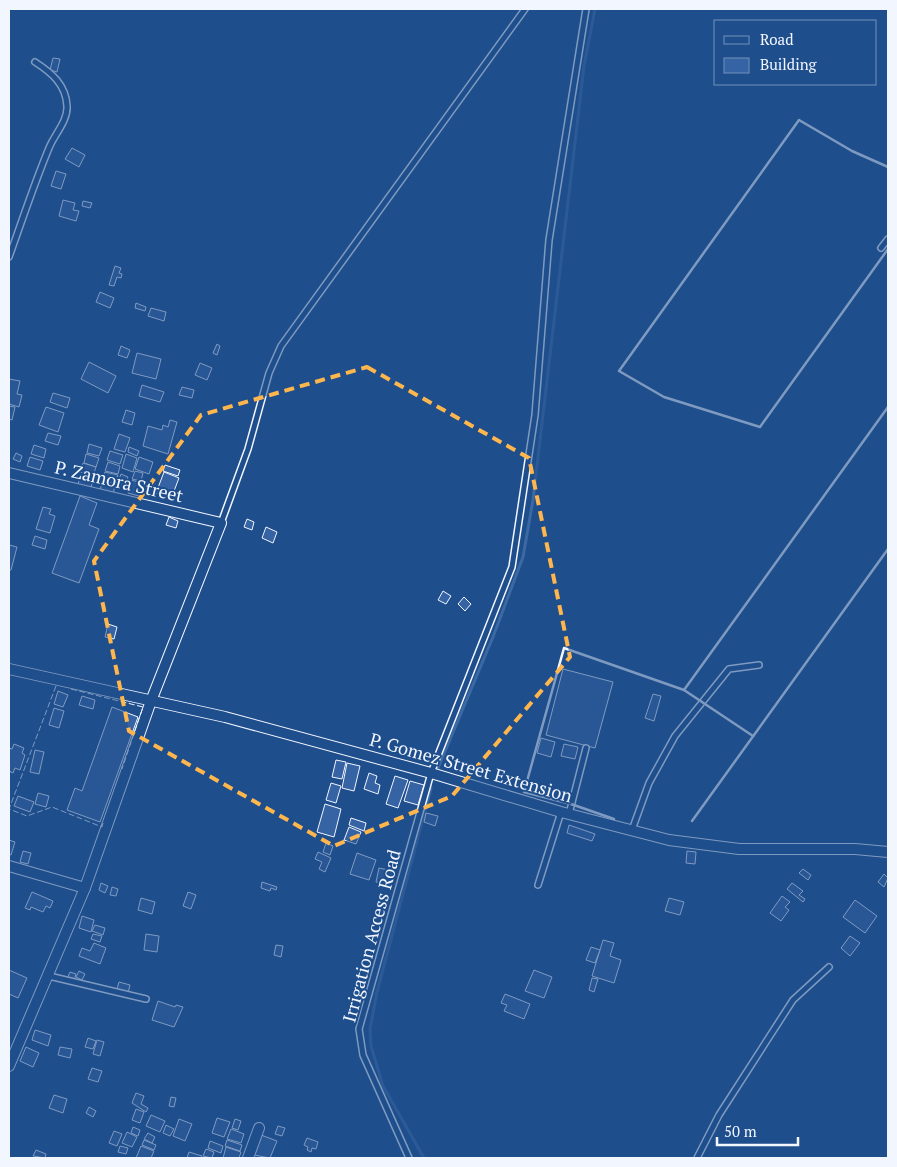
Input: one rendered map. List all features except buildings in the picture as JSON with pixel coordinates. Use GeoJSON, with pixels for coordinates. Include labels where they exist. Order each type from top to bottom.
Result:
{"type":"FeatureCollection","features":[{"type":"Feature","properties":{"kind":"street","name":"P. Zamora Street"},"geometry":{"type":"LineString","coordinates":[[9,473],[221,523]]}},
{"type":"Feature","properties":{"kind":"street"},"geometry":{"type":"LineString","coordinates":[[9,1066],[85,888],[151,701],[221,523]]}},
{"type":"Feature","properties":{"kind":"street","name":"P. Gomez Street Extension"},"geometry":{"type":"LineString","coordinates":[[9,669],[225,717],[431,773],[565,813],[687,843],[739,849],[785,847],[888,852]]}},
{"type":"Feature","properties":{"kind":"street"},"geometry":{"type":"LineString","coordinates":[[9,866],[85,888]]}},
{"type":"Feature","properties":{"kind":"street"},"geometry":{"type":"LineString","coordinates":[[248,1158],[259,1128]]}},
{"type":"Feature","properties":{"kind":"lane"},"geometry":{"type":"LineString","coordinates":[[221,523],[245,457],[269,373],[281,346],[525,9]]}},
{"type":"Feature","properties":{"kind":"lane","name":"Irrigation Access Road"},"geometry":{"type":"LineString","coordinates":[[409,1158],[363,1055],[359,1029],[431,773],[512,566],[535,415],[550,240],[586,9]]}},
{"type":"Feature","properties":{"kind":"lane"},"geometry":{"type":"LineString","coordinates":[[9,257],[49,146],[67,110],[66,101],[58,80],[52,73],[35,62]]}},
{"type":"Feature","properties":{"kind":"lane"},"geometry":{"type":"LineString","coordinates":[[881,248],[888,239]]}},
{"type":"Feature","properties":{"kind":"lane"},"geometry":{"type":"LineString","coordinates":[[632,830],[649,783],[675,736],[729,669],[759,665]]}},
{"type":"Feature","properties":{"kind":"lane"},"geometry":{"type":"LineString","coordinates":[[538,885],[565,813],[586,748]]}},
{"type":"Feature","properties":{"kind":"lane"},"geometry":{"type":"LineString","coordinates":[[697,1158],[719,1115],[793,1000],[829,967]]}},
{"type":"Feature","properties":{"kind":"lane"},"geometry":{"type":"LineString","coordinates":[[49,976],[146,999]]}},
{"type":"Feature","properties":{"kind":"highlighted area"},"geometry":{"type":"Polygon","coordinates":[[[367,367],[529,458],[570,657],[452,796],[334,846],[129,731],[94,561],[201,415],[367,367]]]}},
{"type":"Feature","properties":{"kind":"waterway"},"geometry":{"type":"LineString","coordinates":[[438,768],[493,637],[523,557],[533,500],[584,66],[595,9]]}},
{"type":"Feature","properties":{"kind":"waterway"},"geometry":{"type":"LineString","coordinates":[[424,1158],[383,1086],[371,1046],[370,1029],[377,992],[431,788]]}},
{"type":"Feature","properties":{"kind":"fence"},"geometry":{"type":"LineString","coordinates":[[56,686],[9,809],[27,816],[52,807],[102,827],[103,823]]}},
{"type":"Feature","properties":{"kind":"fence"},"geometry":{"type":"LineString","coordinates":[[71,689],[143,707],[122,769]]}},
{"type":"Feature","properties":{"kind":"wall"},"geometry":{"type":"LineString","coordinates":[[888,167],[852,151],[799,120],[619,371],[664,397],[760,427],[888,249]]}},
{"type":"Feature","properties":{"kind":"wall"},"geometry":{"type":"LineString","coordinates":[[614,819],[571,804],[524,792],[564,648],[684,690],[888,407]]}},
{"type":"Feature","properties":{"kind":"wall"},"geometry":{"type":"LineString","coordinates":[[692,821],[888,549]]}},
{"type":"Feature","properties":{"kind":"wall"},"geometry":{"type":"LineString","coordinates":[[684,690],[753,736]]}}]}
